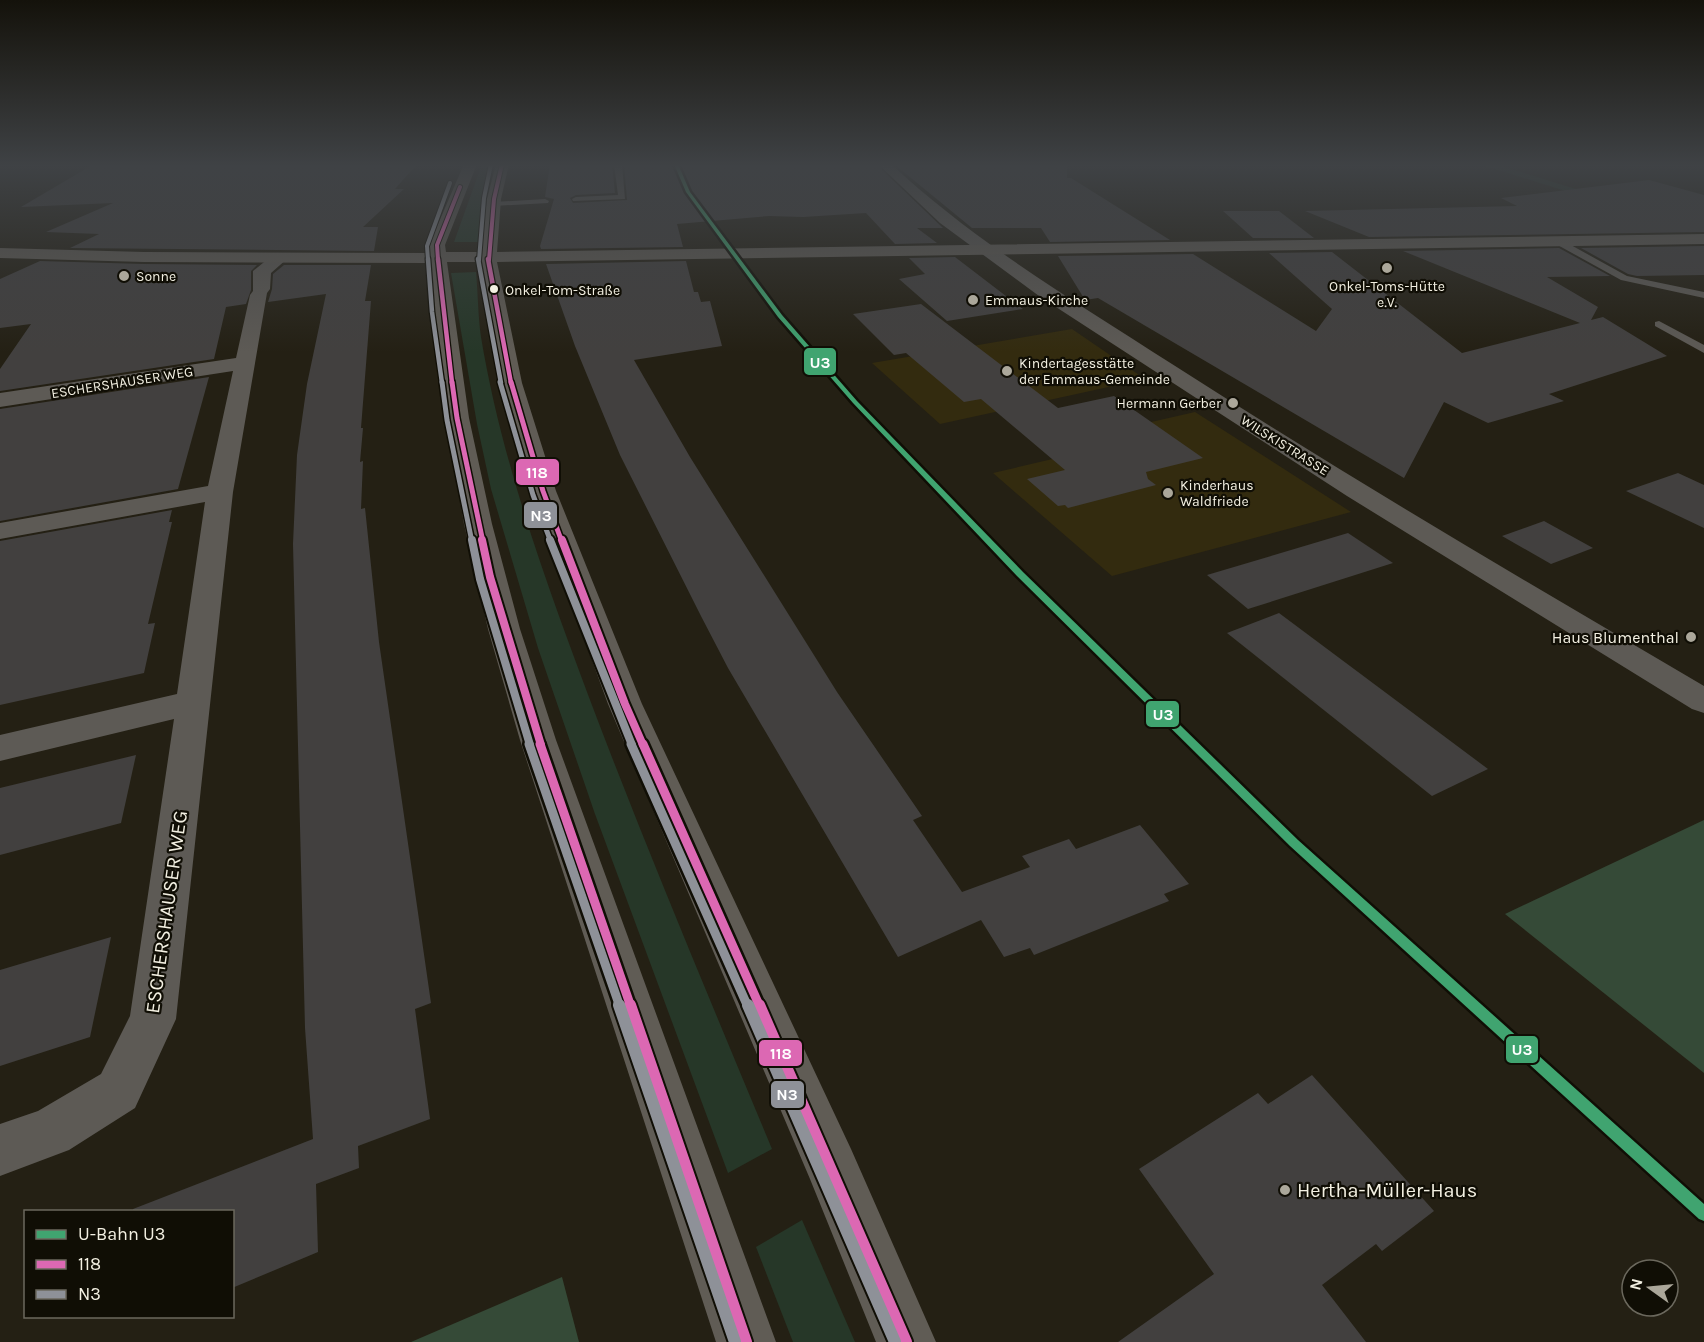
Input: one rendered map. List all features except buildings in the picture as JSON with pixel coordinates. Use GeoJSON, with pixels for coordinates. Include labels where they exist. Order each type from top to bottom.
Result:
{"type":"FeatureCollection","features":[{"type":"Feature","properties":{"kind":"main road"},"geometry":{"type":"LineString","coordinates":[[444,227],[437,245],[452,396],[484,553],[519,681],[620,980],[709,1227],[746,1342]]}},
{"type":"Feature","properties":{"kind":"main road"},"geometry":{"type":"LineString","coordinates":[[491,227],[489,256],[511,382],[543,491],[625,704],[832,1168],[906,1342]]}},
{"type":"Feature","properties":{"kind":"main road"},"geometry":{"type":"LineString","coordinates":[[0,253],[280,258],[438,257],[1704,239]]}},
{"type":"Feature","properties":{"kind":"street","name":"WILSKISTRASSE"},"geometry":{"type":"LineString","coordinates":[[955,227],[984,250],[1212,400],[1704,701]]}},
{"type":"Feature","properties":{"kind":"street","name":"ESCHERSHAUSER WEG"},"geometry":{"type":"LineString","coordinates":[[0,1150],[51,1132],[118,1091],[153,1019],[220,492],[262,272],[280,258]]}},
{"type":"Feature","properties":{"kind":"street","name":"ESCHERSHAUSER WEG"},"geometry":{"type":"LineString","coordinates":[[0,400],[244,363]]}},
{"type":"Feature","properties":{"kind":"street"},"geometry":{"type":"LineString","coordinates":[[0,531],[220,492]]}},
{"type":"Feature","properties":{"kind":"street"},"geometry":{"type":"LineString","coordinates":[[0,748],[194,702]]}},
{"type":"Feature","properties":{"kind":"lane"},"geometry":{"type":"LineString","coordinates":[[1557,241],[1624,278],[1704,295]]}},
{"type":"Feature","properties":{"kind":"lane"},"geometry":{"type":"LineString","coordinates":[[1659,324],[1704,350]]}},
{"type":"Feature","properties":{"kind":"shaded area","name":"Kindertagesstätte der Emmaus-Gemeinde"},"geometry":{"type":"Polygon","coordinates":[[[1072,329],[1145,379],[940,424],[872,363],[1072,329]]]}},
{"type":"Feature","properties":{"kind":"shaded area","name":"Kinderhaus Waldfriede"},"geometry":{"type":"Polygon","coordinates":[[[1195,412],[1351,512],[1112,576],[993,473],[1074,454],[1081,438],[1195,412]]]}},
{"type":"Feature","properties":{"kind":"green space"},"geometry":{"type":"Polygon","coordinates":[[[460,227],[480,227],[479,242],[454,242],[460,227]]]}},
{"type":"Feature","properties":{"kind":"green space"},"geometry":{"type":"Polygon","coordinates":[[[1680,227],[1702,228],[1684,228],[1680,227]]]}},
{"type":"Feature","properties":{"kind":"green space"},"geometry":{"type":"Polygon","coordinates":[[[476,272],[479,321],[490,386],[530,532],[563,627],[640,829],[772,1149],[728,1173],[595,814],[538,648],[491,489],[477,424],[451,273],[476,272]]]}},
{"type":"Feature","properties":{"kind":"green space"},"geometry":{"type":"Polygon","coordinates":[[[1704,820],[1704,1073],[1505,914],[1704,820]]]}},
{"type":"Feature","properties":{"kind":"green space"},"geometry":{"type":"Polygon","coordinates":[[[802,1220],[855,1342],[793,1342],[756,1247],[802,1220]]]}},
{"type":"Feature","properties":{"kind":"green space"},"geometry":{"type":"Polygon","coordinates":[[[562,1277],[579,1342],[411,1342],[562,1277]]]}},
{"type":"Feature","properties":{"kind":"metro line","name":"U3"},"geometry":{"type":"LineString","coordinates":[[714,227],[780,316],[855,402],[1020,574],[1294,843],[1704,1214]]}},
{"type":"Feature","properties":{"kind":"transit line","name":"N3"},"geometry":{"type":"LineString","coordinates":[[434,227],[427,246],[432,312],[447,420],[480,579],[522,723],[735,1342]]}},
{"type":"Feature","properties":{"kind":"transit line","name":"118"},"geometry":{"type":"LineString","coordinates":[[444,227],[437,245],[443,311],[457,418],[490,577],[532,720],[746,1342]]}},
{"type":"Feature","properties":{"kind":"transit line","name":"N3"},"geometry":{"type":"LineString","coordinates":[[481,227],[478,257],[501,385],[533,495],[615,708],[822,1172],[895,1342]]}},
{"type":"Feature","properties":{"kind":"transit line","name":"118"},"geometry":{"type":"LineString","coordinates":[[491,227],[488,256],[511,383],[543,491],[625,704],[832,1168],[906,1342]]}},
{"type":"Feature","properties":{"kind":"place","name":"Onkel-Toms-Hütte e.V."},"geometry":{"type":"Point","coordinates":[1387,268]}},
{"type":"Feature","properties":{"kind":"place","name":"Sonne"},"geometry":{"type":"Point","coordinates":[124,276]}},
{"type":"Feature","properties":{"kind":"place","name":"Onkel-Tom-Straße"},"geometry":{"type":"Point","coordinates":[494,289]}},
{"type":"Feature","properties":{"kind":"place","name":"Emmaus-Kirche"},"geometry":{"type":"Point","coordinates":[973,300]}},
{"type":"Feature","properties":{"kind":"place","name":"Kindertagesstätte der Emmaus-Gemeinde"},"geometry":{"type":"Point","coordinates":[1007,371]}},
{"type":"Feature","properties":{"kind":"place","name":"Hermann Gerber"},"geometry":{"type":"Point","coordinates":[1233,403]}},
{"type":"Feature","properties":{"kind":"place","name":"Kinderhaus Waldfriede"},"geometry":{"type":"Point","coordinates":[1168,493]}},
{"type":"Feature","properties":{"kind":"place","name":"Haus Blumenthal"},"geometry":{"type":"Point","coordinates":[1691,637]}},
{"type":"Feature","properties":{"kind":"place","name":"Hertha-Müller-Haus"},"geometry":{"type":"Point","coordinates":[1285,1190]}}]}
